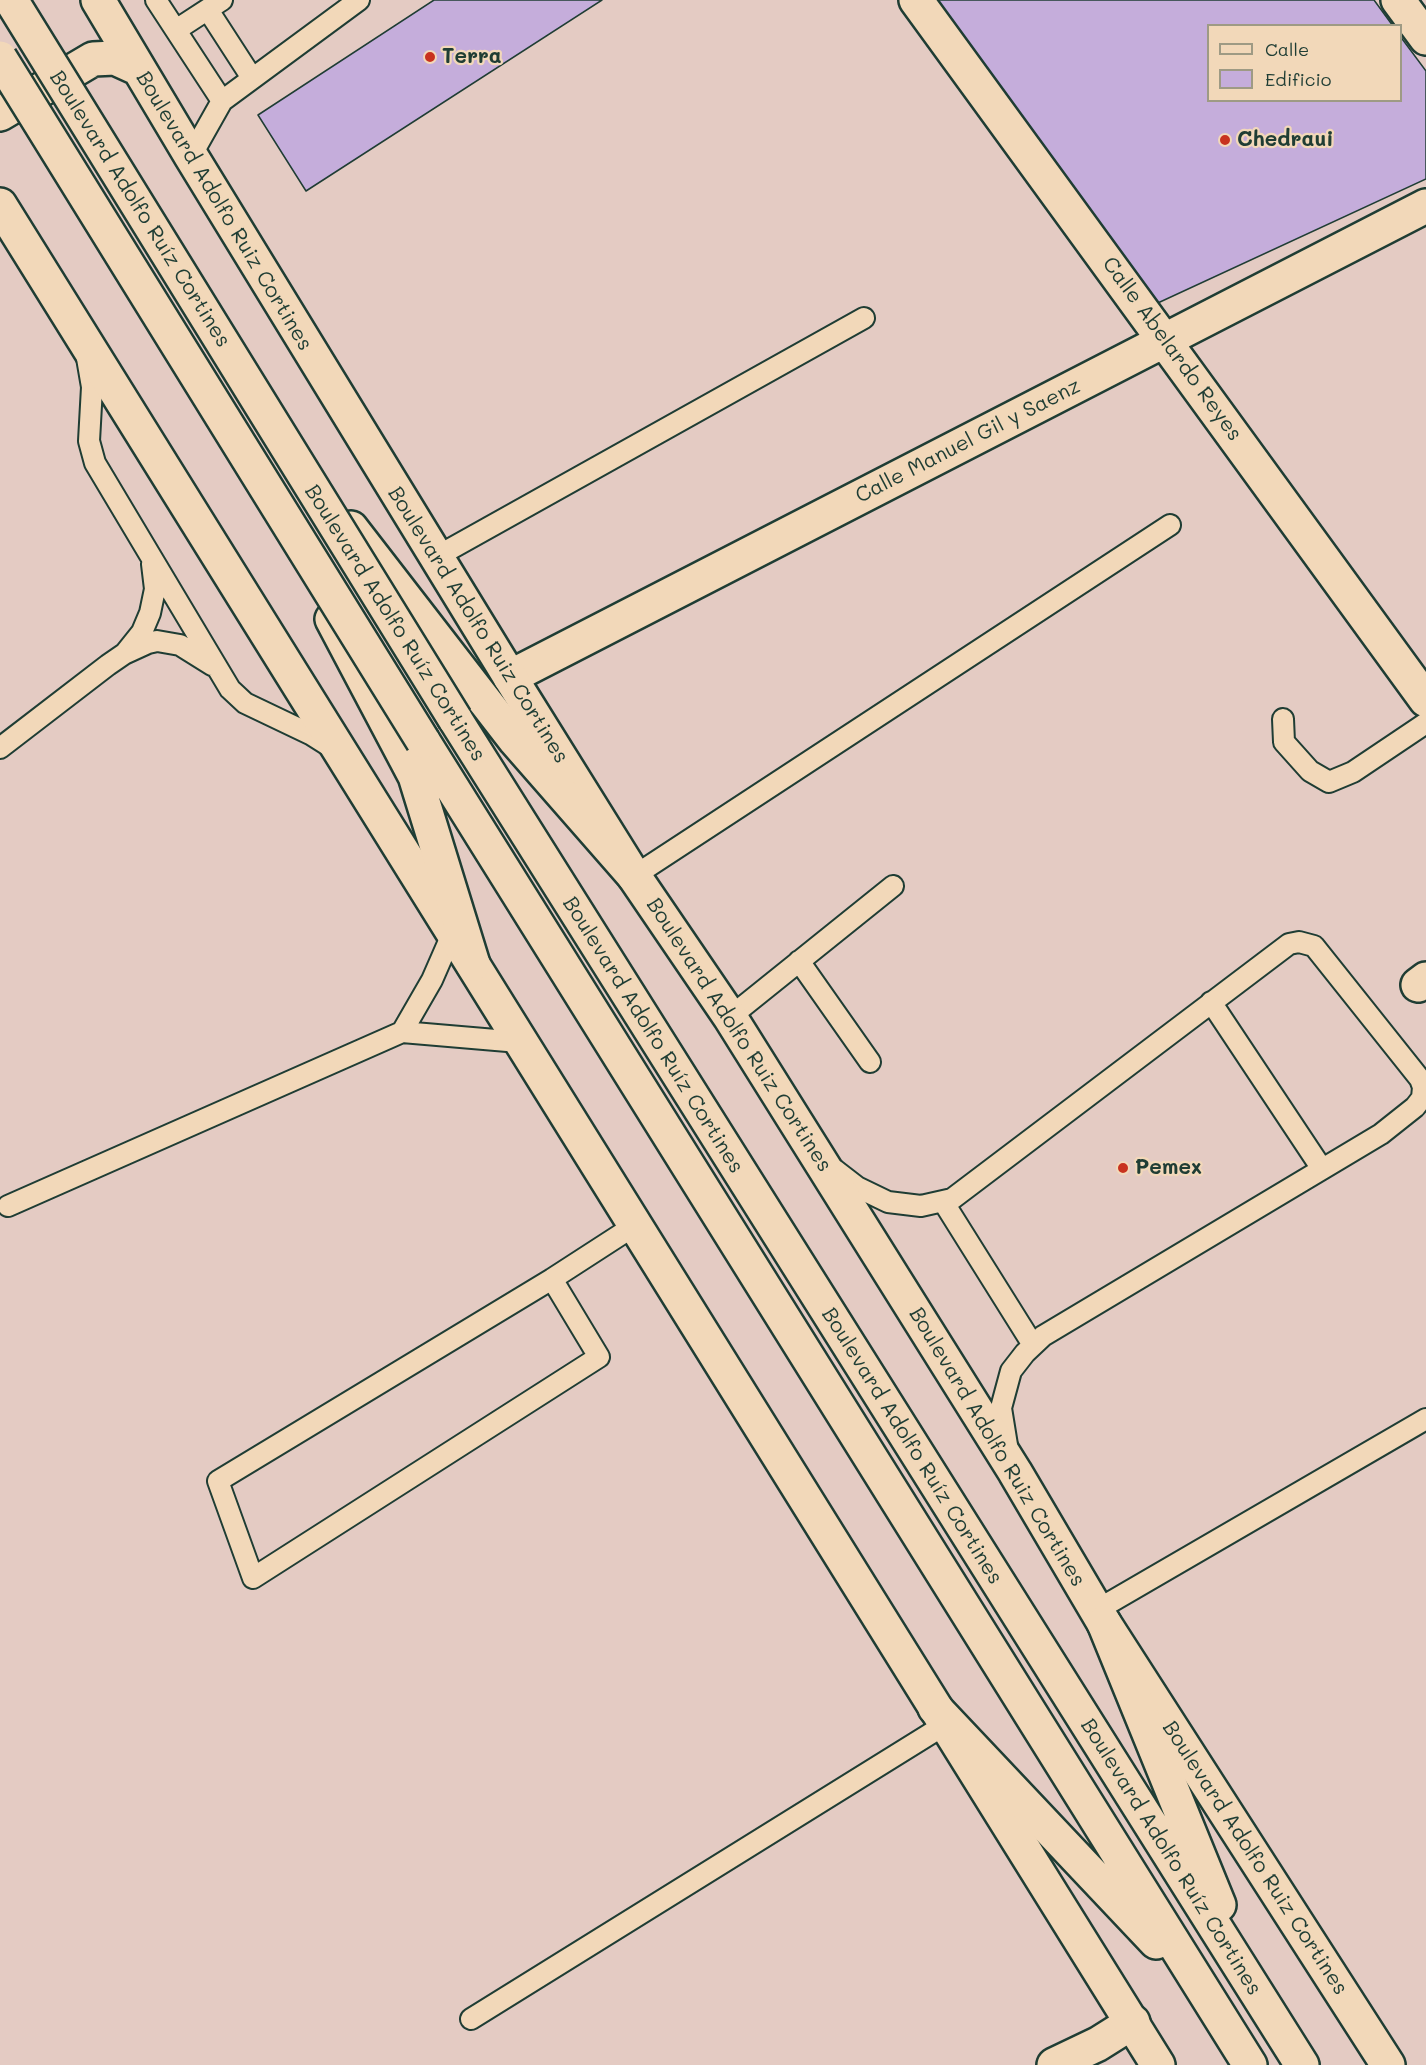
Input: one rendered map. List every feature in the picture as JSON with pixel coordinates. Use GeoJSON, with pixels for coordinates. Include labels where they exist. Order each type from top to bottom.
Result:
{"type":"FeatureCollection","features":[{"type":"Feature","properties":{"kind":"main road","name":"Boulevard Adolfo Ruíz Cortines"},"geometry":{"type":"LineString","coordinates":[[11,0],[454,719],[1302,2065]]}},
{"type":"Feature","properties":{"kind":"main road"},"geometry":{"type":"LineString","coordinates":[[0,10],[17,0]]}},
{"type":"Feature","properties":{"kind":"main road","name":"Boulevard Adolfo Ruiz Cortines"},"geometry":{"type":"LineString","coordinates":[[98,0],[137,68],[436,557],[634,876],[730,1017],[814,1149],[1015,1472],[1101,1616],[1388,2065]]}},
{"type":"Feature","properties":{"kind":"main road","name":"Calle Abelardo Reyes"},"geometry":{"type":"LineString","coordinates":[[916,0],[1426,700]]}},
{"type":"Feature","properties":{"kind":"main road"},"geometry":{"type":"LineString","coordinates":[[1398,0],[1426,38]]}},
{"type":"Feature","properties":{"kind":"main road","name":"Boulevard Adolfo Ruíz Cortines"},"geometry":{"type":"LineString","coordinates":[[0,58],[245,456],[1250,2065]]}},
{"type":"Feature","properties":{"kind":"main road"},"geometry":{"type":"LineString","coordinates":[[0,114],[93,58],[115,58],[137,68]]}},
{"type":"Feature","properties":{"kind":"main road"},"geometry":{"type":"LineString","coordinates":[[0,205],[519,1041],[637,1224],[1158,2065]]}},
{"type":"Feature","properties":{"kind":"main road","name":"Calle Manuel Gil y Saenz"},"geometry":{"type":"LineString","coordinates":[[510,677],[1426,206]]}},
{"type":"Feature","properties":{"kind":"main road"},"geometry":{"type":"LineString","coordinates":[[282,440],[515,740],[634,876]]}},
{"type":"Feature","properties":{"kind":"main road"},"geometry":{"type":"LineString","coordinates":[[245,456],[415,776],[473,964]]}},
{"type":"Feature","properties":{"kind":"main road"},"geometry":{"type":"LineString","coordinates":[[1101,1616],[1253,1987]]}},
{"type":"Feature","properties":{"kind":"main road"},"geometry":{"type":"LineString","coordinates":[[940,1716],[1207,1996]]}},
{"type":"Feature","properties":{"kind":"main road"},"geometry":{"type":"LineString","coordinates":[[1054,2065],[1098,2044],[1133,2022]]}},
{"type":"Feature","properties":{"kind":"lane"},"geometry":{"type":"LineString","coordinates":[[156,0],[222,101]]}},
{"type":"Feature","properties":{"kind":"lane"},"geometry":{"type":"LineString","coordinates":[[191,156],[222,101],[359,0]]}},
{"type":"Feature","properties":{"kind":"lane"},"geometry":{"type":"LineString","coordinates":[[176,30],[215,5],[252,78]]}},
{"type":"Feature","properties":{"kind":"lane"},"geometry":{"type":"LineString","coordinates":[[436,557],[864,318]]}},
{"type":"Feature","properties":{"kind":"lane"},"geometry":{"type":"LineString","coordinates":[[78,330],[92,376],[89,430],[91,452],[230,689],[245,703],[312,735],[347,762]]}},
{"type":"Feature","properties":{"kind":"lane"},"geometry":{"type":"LineString","coordinates":[[634,876],[1170,525]]}},
{"type":"Feature","properties":{"kind":"lane"},"geometry":{"type":"LineString","coordinates":[[0,748],[124,654],[142,632],[154,601],[154,571],[149,552]]}},
{"type":"Feature","properties":{"kind":"lane"},"geometry":{"type":"LineString","coordinates":[[124,654],[152,642],[172,643],[190,649],[207,660],[222,675]]}},
{"type":"Feature","properties":{"kind":"lane"},"geometry":{"type":"LineString","coordinates":[[1283,719],[1284,742],[1310,771],[1329,782],[1353,772],[1426,723]]}},
{"type":"Feature","properties":{"kind":"lane"},"geometry":{"type":"LineString","coordinates":[[730,1017],[893,886]]}},
{"type":"Feature","properties":{"kind":"lane"},"geometry":{"type":"LineString","coordinates":[[402,1032],[432,980],[453,932]]}},
{"type":"Feature","properties":{"kind":"lane"},"geometry":{"type":"LineString","coordinates":[[814,1149],[857,1187],[880,1199],[905,1205],[944,1203],[1289,944],[1299,942],[1314,946],[1420,1079],[1423,1087],[1422,1098],[1381,1134],[1043,1336],[1011,1371],[1001,1408],[1002,1430],[1015,1472]]}},
{"type":"Feature","properties":{"kind":"lane"},"geometry":{"type":"LineString","coordinates":[[799,961],[870,1062]]}},
{"type":"Feature","properties":{"kind":"lane"},"geometry":{"type":"LineString","coordinates":[[1211,1002],[1322,1169]]}},
{"type":"Feature","properties":{"kind":"lane"},"geometry":{"type":"LineString","coordinates":[[8,1206],[402,1032],[519,1041]]}},
{"type":"Feature","properties":{"kind":"lane"},"geometry":{"type":"LineString","coordinates":[[944,1203],[1033,1346]]}},
{"type":"Feature","properties":{"kind":"lane"},"geometry":{"type":"LineString","coordinates":[[552,1279],[599,1357],[253,1578],[218,1481],[552,1279],[637,1224]]}},
{"type":"Feature","properties":{"kind":"lane"},"geometry":{"type":"LineString","coordinates":[[1101,1616],[1426,1419]]}},
{"type":"Feature","properties":{"kind":"lane"},"geometry":{"type":"LineString","coordinates":[[471,2019],[940,1716]]}},
{"type":"Feature","properties":{"kind":"building","name":"Terra"},"geometry":{"type":"Polygon","coordinates":[[[434,0],[602,0],[306,191],[258,115],[434,0]]]}},
{"type":"Feature","properties":{"kind":"building","name":"Chedraui"},"geometry":{"type":"Polygon","coordinates":[[[923,0],[1374,0],[1392,24],[1207,24],[1207,102],[1402,102],[1402,39],[1426,71],[1426,179],[1147,308],[923,0]]]}},
{"type":"Feature","properties":{"kind":"place","name":"Terra"},"geometry":{"type":"Point","coordinates":[430,57]}},
{"type":"Feature","properties":{"kind":"place","name":"Chedraui"},"geometry":{"type":"Point","coordinates":[1225,140]}},
{"type":"Feature","properties":{"kind":"place","name":"Pemex"},"geometry":{"type":"Point","coordinates":[1123,1168]}}]}
